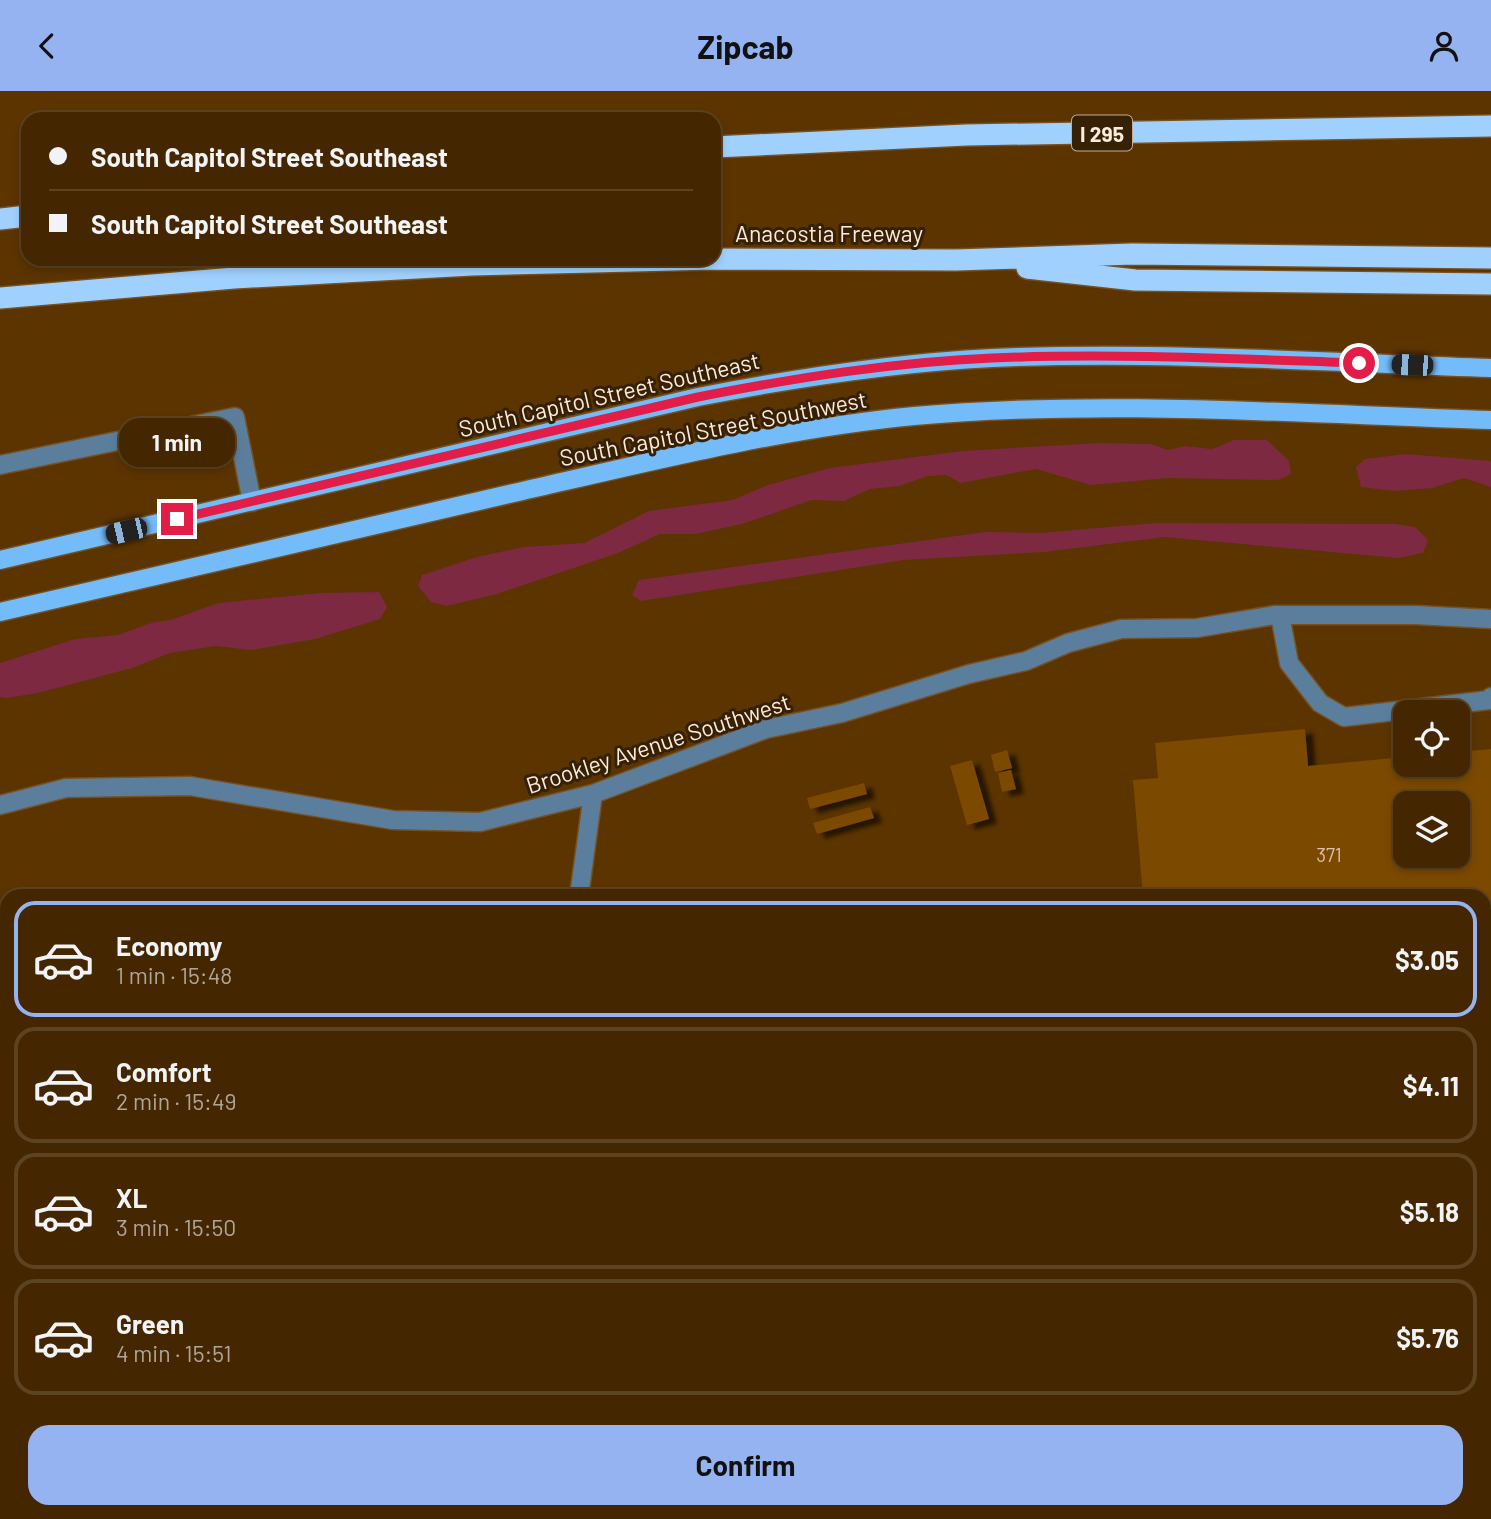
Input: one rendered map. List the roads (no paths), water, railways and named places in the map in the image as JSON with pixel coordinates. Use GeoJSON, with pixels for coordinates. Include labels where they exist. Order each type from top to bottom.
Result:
{"type":"FeatureCollection","features":[{"type":"Feature","properties":{"kind":"highway","name":"I 295"},"geometry":{"type":"LineString","coordinates":[[721,147],[966,135],[1491,126]]}},
{"type":"Feature","properties":{"kind":"highway"},"geometry":{"type":"LineString","coordinates":[[0,219],[21,217]]}},
{"type":"Feature","properties":{"kind":"highway","name":"Anacostia Freeway"},"geometry":{"type":"LineString","coordinates":[[721,259],[956,260],[1132,254],[1491,258]]}},
{"type":"Feature","properties":{"kind":"highway"},"geometry":{"type":"LineString","coordinates":[[956,260],[1135,280],[1491,284]]}},
{"type":"Feature","properties":{"kind":"highway","name":"Anacostia Freeway"},"geometry":{"type":"LineString","coordinates":[[0,298],[234,278],[453,266]]}},
{"type":"Feature","properties":{"kind":"main road","name":"South Capitol Street Southeast"},"geometry":{"type":"LineString","coordinates":[[0,560],[698,397],[757,385],[874,368],[990,358],[1064,356],[1491,367]]}},
{"type":"Feature","properties":{"kind":"main road","name":"South Capitol Street Southwest"},"geometry":{"type":"LineString","coordinates":[[0,612],[661,460],[755,440],[853,424],[977,412],[1111,408],[1491,420]]}},
{"type":"Feature","properties":{"kind":"street"},"geometry":{"type":"LineString","coordinates":[[0,465],[235,417],[252,502]]}},
{"type":"Feature","properties":{"kind":"street","name":"Brookley Avenue Southwest"},"geometry":{"type":"LineString","coordinates":[[0,805],[66,788],[190,786],[393,820],[480,823],[593,794],[766,729],[842,713],[969,674],[1026,661],[1068,643],[1121,629],[1197,628],[1280,615],[1376,614],[1491,619]]}},
{"type":"Feature","properties":{"kind":"street"},"geometry":{"type":"LineString","coordinates":[[1280,615],[1289,663],[1320,703],[1344,717],[1489,700],[1491,697]]}},
{"type":"Feature","properties":{"kind":"street"},"geometry":{"type":"LineString","coordinates":[[580,889],[593,794]]}}]}
